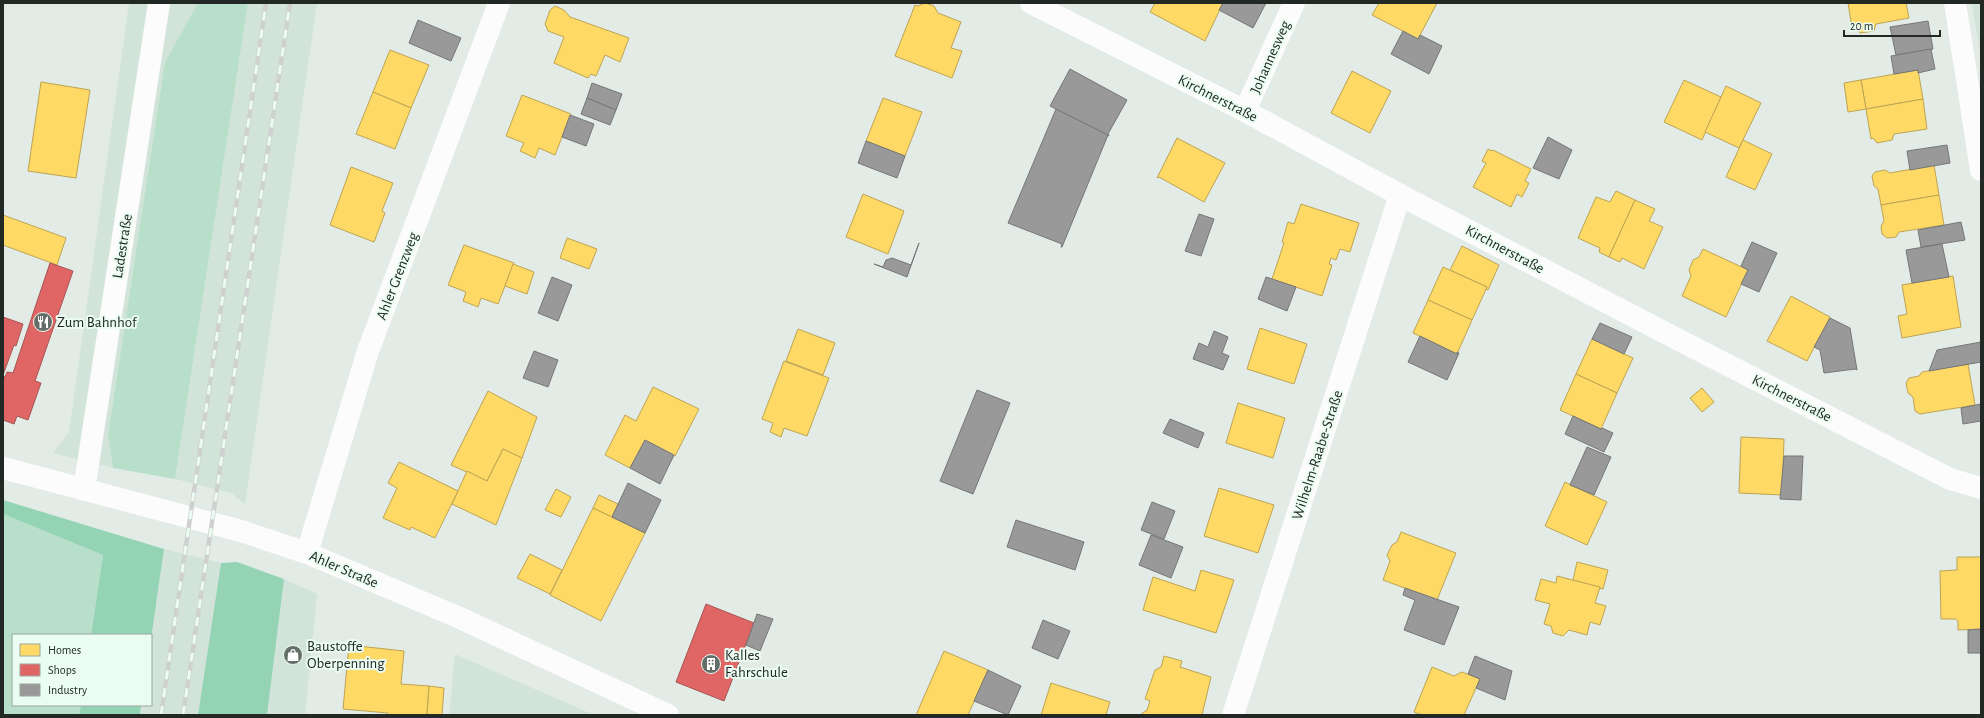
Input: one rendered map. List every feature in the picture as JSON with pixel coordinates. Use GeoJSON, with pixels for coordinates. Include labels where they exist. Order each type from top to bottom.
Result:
{"type":"FeatureCollection","features":[{"type":"Feature","properties":{"kind":"street","name":"Ladestraße"},"geometry":{"type":"LineString","coordinates":[[84,490],[159,3]]}},
{"type":"Feature","properties":{"kind":"street","name":"Ahler Grenzweg"},"geometry":{"type":"LineString","coordinates":[[307,553],[368,351],[499,3]]}},
{"type":"Feature","properties":{"kind":"street","name":"Kirchnerstraße"},"geometry":{"type":"LineString","coordinates":[[1031,3],[1245,111],[1400,195],[1950,479],[1981,488]]}},
{"type":"Feature","properties":{"kind":"street","name":"Johannesweg"},"geometry":{"type":"LineString","coordinates":[[1245,111],[1294,3]]}},
{"type":"Feature","properties":{"kind":"street"},"geometry":{"type":"LineString","coordinates":[[1955,3],[1981,170]]}},
{"type":"Feature","properties":{"kind":"street","name":"Wilhelm-Raabe-Straße"},"geometry":{"type":"LineString","coordinates":[[1233,715],[1400,195]]}},
{"type":"Feature","properties":{"kind":"street","name":"Ahler Straße"},"geometry":{"type":"LineString","coordinates":[[3,468],[241,531],[307,553],[460,618],[668,715]]}},
{"type":"Feature","properties":{"kind":"shaded area"},"geometry":{"type":"Polygon","coordinates":[[[129,3],[198,3],[165,62],[108,435],[113,468],[53,453],[69,432],[129,3]]]}},
{"type":"Feature","properties":{"kind":"shaded area"},"geometry":{"type":"Polygon","coordinates":[[[248,3],[317,3],[245,504],[231,493],[175,479],[248,3]]]}},
{"type":"Feature","properties":{"kind":"shaded area"},"geometry":{"type":"Polygon","coordinates":[[[1972,3],[1981,3],[1981,61],[1972,3]]]}},
{"type":"Feature","properties":{"kind":"shaded area"},"geometry":{"type":"Polygon","coordinates":[[[164,549],[221,563],[198,715],[140,715],[141,706],[152,706],[152,634],[164,549]]]}},
{"type":"Feature","properties":{"kind":"shaded area","name":"Baustoffe Oberpenning"},"geometry":{"type":"Polygon","coordinates":[[[284,579],[317,594],[305,715],[267,715],[284,579]]]}},
{"type":"Feature","properties":{"kind":"shaded area"},"geometry":{"type":"Polygon","coordinates":[[[455,654],[594,715],[449,715],[455,654]]]}},
{"type":"Feature","properties":{"kind":"green space"},"geometry":{"type":"Polygon","coordinates":[[[198,3],[248,3],[175,479],[113,468],[108,435],[165,62],[198,3]]]}},
{"type":"Feature","properties":{"kind":"green space"},"geometry":{"type":"Polygon","coordinates":[[[3,500],[164,549],[152,634],[91,634],[103,555],[3,514],[3,500]]]}},
{"type":"Feature","properties":{"kind":"green space"},"geometry":{"type":"Polygon","coordinates":[[[3,514],[103,555],[91,634],[12,634],[12,706],[81,706],[79,715],[3,715],[3,514]]]}},
{"type":"Feature","properties":{"kind":"green space"},"geometry":{"type":"Polygon","coordinates":[[[237,562],[284,579],[267,715],[198,715],[221,563],[237,562]]]}},
{"type":"Feature","properties":{"kind":"green space"},"geometry":{"type":"Polygon","coordinates":[[[81,706],[141,706],[140,715],[79,715],[81,706]]]}},
{"type":"Feature","properties":{"kind":"building: Homes"},"geometry":{"type":"Polygon","coordinates":[[[925,3],[934,6],[938,13],[961,22],[951,48],[962,51],[952,78],[895,56],[915,5],[918,6],[925,3]]]}},
{"type":"Feature","properties":{"kind":"building: Homes"},"geometry":{"type":"Polygon","coordinates":[[[1155,3],[1223,3],[1205,41],[1150,12],[1155,3]]]}},
{"type":"Feature","properties":{"kind":"building: Homes"},"geometry":{"type":"Polygon","coordinates":[[[1379,3],[1437,3],[1418,39],[1372,15],[1379,3]]]}},
{"type":"Feature","properties":{"kind":"building: Homes"},"geometry":{"type":"Polygon","coordinates":[[[1848,3],[1906,3],[1909,18],[1876,24],[1874,31],[1860,33],[1856,28],[1852,28],[1848,3]]]}},
{"type":"Feature","properties":{"kind":"building: Homes"},"geometry":{"type":"Polygon","coordinates":[[[555,6],[564,10],[570,17],[629,38],[620,62],[605,55],[596,76],[591,74],[588,78],[554,63],[564,37],[548,31],[545,24],[550,10],[555,6]]]}},
{"type":"Feature","properties":{"kind":"building: Homes"},"geometry":{"type":"Polygon","coordinates":[[[390,50],[429,65],[411,108],[373,92],[390,50]]]}},
{"type":"Feature","properties":{"kind":"building: Homes"},"geometry":{"type":"Polygon","coordinates":[[[1918,70],[1923,99],[1866,109],[1861,80],[1918,70]]]}},
{"type":"Feature","properties":{"kind":"building: Homes"},"geometry":{"type":"Polygon","coordinates":[[[1352,71],[1391,91],[1370,133],[1331,113],[1352,71]]]}},
{"type":"Feature","properties":{"kind":"building: Homes"},"geometry":{"type":"Polygon","coordinates":[[[1684,80],[1721,97],[1702,140],[1664,122],[1684,80]]]}},
{"type":"Feature","properties":{"kind":"building: Homes"},"geometry":{"type":"Polygon","coordinates":[[[1861,80],[1866,109],[1848,112],[1844,83],[1861,80]]]}},
{"type":"Feature","properties":{"kind":"building: Homes"},"geometry":{"type":"Polygon","coordinates":[[[41,82],[90,90],[76,178],[28,171],[41,82]]]}},
{"type":"Feature","properties":{"kind":"building: Homes"},"geometry":{"type":"Polygon","coordinates":[[[1726,86],[1761,103],[1739,148],[1705,132],[1726,86]]]}},
{"type":"Feature","properties":{"kind":"building: Homes"},"geometry":{"type":"Polygon","coordinates":[[[373,92],[411,108],[395,149],[356,134],[373,92]]]}},
{"type":"Feature","properties":{"kind":"building: Homes"},"geometry":{"type":"Polygon","coordinates":[[[522,95],[571,114],[555,155],[539,148],[535,158],[520,151],[524,143],[506,136],[522,95]]]}},
{"type":"Feature","properties":{"kind":"building: Homes"},"geometry":{"type":"Polygon","coordinates":[[[883,98],[922,112],[905,156],[866,141],[883,98]]]}},
{"type":"Feature","properties":{"kind":"building: Homes"},"geometry":{"type":"Polygon","coordinates":[[[1923,99],[1927,129],[1894,134],[1892,140],[1877,143],[1873,138],[1871,139],[1866,109],[1923,99]]]}},
{"type":"Feature","properties":{"kind":"building: Homes"},"geometry":{"type":"Polygon","coordinates":[[[1177,138],[1225,163],[1204,202],[1159,177],[1157,178],[1177,138]]]}},
{"type":"Feature","properties":{"kind":"building: Homes"},"geometry":{"type":"Polygon","coordinates":[[[1743,140],[1772,154],[1755,190],[1726,177],[1743,140]]]}},
{"type":"Feature","properties":{"kind":"building: Homes"},"geometry":{"type":"Polygon","coordinates":[[[1488,149],[1493,150],[1531,169],[1525,181],[1529,183],[1522,197],[1517,194],[1511,207],[1473,187],[1486,163],[1482,161],[1488,149]]]}},
{"type":"Feature","properties":{"kind":"building: Homes"},"geometry":{"type":"Polygon","coordinates":[[[1934,165],[1939,195],[1881,205],[1878,189],[1874,186],[1872,176],[1875,172],[1885,170],[1890,173],[1934,165]]]}},
{"type":"Feature","properties":{"kind":"building: Homes"},"geometry":{"type":"Polygon","coordinates":[[[351,167],[393,183],[382,211],[385,213],[374,242],[330,225],[351,167]]]}},
{"type":"Feature","properties":{"kind":"building: Homes"},"geometry":{"type":"Polygon","coordinates":[[[1616,191],[1635,200],[1609,257],[1599,252],[1600,248],[1578,238],[1596,197],[1610,202],[1616,191]]]}},
{"type":"Feature","properties":{"kind":"building: Homes"},"geometry":{"type":"Polygon","coordinates":[[[863,194],[904,211],[888,254],[846,237],[863,194]]]}},
{"type":"Feature","properties":{"kind":"building: Homes"},"geometry":{"type":"Polygon","coordinates":[[[1939,195],[1944,225],[1899,232],[1896,237],[1887,238],[1882,234],[1881,226],[1884,221],[1881,205],[1939,195]]]}},
{"type":"Feature","properties":{"kind":"building: Homes"},"geometry":{"type":"Polygon","coordinates":[[[1635,200],[1655,209],[1649,221],[1663,227],[1644,269],[1622,258],[1620,262],[1609,257],[1635,200]]]}},
{"type":"Feature","properties":{"kind":"building: Homes"},"geometry":{"type":"Polygon","coordinates":[[[1301,204],[1359,223],[1350,252],[1340,249],[1336,260],[1331,258],[1329,264],[1332,265],[1322,296],[1272,279],[1284,243],[1282,242],[1288,222],[1294,224],[1301,204]]]}},
{"type":"Feature","properties":{"kind":"building: Homes"},"geometry":{"type":"Polygon","coordinates":[[[3,215],[66,238],[57,265],[3,245],[3,215]]]}},
{"type":"Feature","properties":{"kind":"building: Homes"},"geometry":{"type":"Polygon","coordinates":[[[567,238],[597,249],[589,269],[560,258],[567,238]]]}},
{"type":"Feature","properties":{"kind":"building: Homes"},"geometry":{"type":"Polygon","coordinates":[[[464,245],[514,263],[498,304],[481,298],[478,307],[463,301],[466,292],[448,285],[464,245]]]}},
{"type":"Feature","properties":{"kind":"building: Homes"},"geometry":{"type":"Polygon","coordinates":[[[1462,246],[1499,265],[1488,290],[1486,289],[1487,287],[1450,270],[1462,246]]]}},
{"type":"Feature","properties":{"kind":"building: Homes"},"geometry":{"type":"Polygon","coordinates":[[[1703,249],[1748,270],[1726,317],[1682,296],[1691,276],[1689,270],[1693,260],[1699,257],[1703,249]]]}},
{"type":"Feature","properties":{"kind":"building: Homes"},"geometry":{"type":"Polygon","coordinates":[[[513,264],[534,272],[527,294],[505,286],[513,264]]]}},
{"type":"Feature","properties":{"kind":"building: Homes"},"geometry":{"type":"Polygon","coordinates":[[[1443,267],[1487,287],[1472,320],[1428,300],[1443,267]]]}},
{"type":"Feature","properties":{"kind":"building: Homes"},"geometry":{"type":"Polygon","coordinates":[[[1953,276],[1961,327],[1902,338],[1898,316],[1907,314],[1902,285],[1953,276]]]}},
{"type":"Feature","properties":{"kind":"building: Homes"},"geometry":{"type":"Polygon","coordinates":[[[1791,296],[1830,317],[1807,361],[1767,341],[1791,296]]]}},
{"type":"Feature","properties":{"kind":"building: Homes"},"geometry":{"type":"Polygon","coordinates":[[[1428,300],[1472,320],[1457,354],[1413,333],[1428,300]]]}},
{"type":"Feature","properties":{"kind":"building: Homes"},"geometry":{"type":"Polygon","coordinates":[[[1260,328],[1307,344],[1294,384],[1247,369],[1260,328]]]}},
{"type":"Feature","properties":{"kind":"building: Homes"},"geometry":{"type":"Polygon","coordinates":[[[798,329],[835,343],[823,375],[786,361],[798,329]]]}},
{"type":"Feature","properties":{"kind":"building: Homes"},"geometry":{"type":"Polygon","coordinates":[[[1592,339],[1633,358],[1617,393],[1576,374],[1592,339]]]}},
{"type":"Feature","properties":{"kind":"building: Homes"},"geometry":{"type":"Polygon","coordinates":[[[784,361],[829,378],[807,436],[784,428],[781,437],[770,432],[773,423],[762,419],[784,361]]]}},
{"type":"Feature","properties":{"kind":"building: Homes"},"geometry":{"type":"Polygon","coordinates":[[[1968,364],[1975,405],[1920,414],[1915,411],[1913,397],[1908,393],[1906,383],[1909,378],[1919,376],[1922,372],[1968,364]]]}},
{"type":"Feature","properties":{"kind":"building: Homes"},"geometry":{"type":"Polygon","coordinates":[[[1576,374],[1617,393],[1601,429],[1560,410],[1576,374]]]}},
{"type":"Feature","properties":{"kind":"building: Homes"},"geometry":{"type":"Polygon","coordinates":[[[653,387],[699,409],[675,456],[645,440],[630,468],[605,455],[625,415],[636,421],[653,387]]]}},
{"type":"Feature","properties":{"kind":"building: Homes"},"geometry":{"type":"Polygon","coordinates":[[[1702,388],[1714,402],[1702,412],[1690,398],[1702,388]]]}},
{"type":"Feature","properties":{"kind":"building: Homes"},"geometry":{"type":"Polygon","coordinates":[[[488,391],[537,417],[522,458],[503,449],[487,481],[451,465],[488,391]]]}},
{"type":"Feature","properties":{"kind":"building: Homes"},"geometry":{"type":"Polygon","coordinates":[[[1238,403],[1285,418],[1273,458],[1226,443],[1238,403]]]}},
{"type":"Feature","properties":{"kind":"building: Homes"},"geometry":{"type":"Polygon","coordinates":[[[1741,437],[1784,439],[1782,495],[1739,493],[1741,437]]]}},
{"type":"Feature","properties":{"kind":"building: Homes"},"geometry":{"type":"Polygon","coordinates":[[[503,449],[522,458],[496,525],[452,504],[467,471],[487,481],[503,449]]]}},
{"type":"Feature","properties":{"kind":"building: Homes"},"geometry":{"type":"Polygon","coordinates":[[[399,462],[458,491],[435,538],[411,527],[410,530],[383,518],[397,488],[388,483],[399,462]]]}},
{"type":"Feature","properties":{"kind":"building: Homes"},"geometry":{"type":"Polygon","coordinates":[[[1565,482],[1607,502],[1587,545],[1545,526],[1565,482]]]}},
{"type":"Feature","properties":{"kind":"building: Homes"},"geometry":{"type":"Polygon","coordinates":[[[1219,488],[1274,505],[1258,553],[1204,536],[1219,488]]]}},
{"type":"Feature","properties":{"kind":"building: Homes"},"geometry":{"type":"Polygon","coordinates":[[[556,489],[571,497],[561,517],[545,510],[556,489]]]}},
{"type":"Feature","properties":{"kind":"building: Homes"},"geometry":{"type":"Polygon","coordinates":[[[599,495],[618,504],[612,517],[593,508],[599,495]]]}},
{"type":"Feature","properties":{"kind":"building: Homes"},"geometry":{"type":"Polygon","coordinates":[[[593,508],[645,533],[601,621],[550,595],[593,508]]]}},
{"type":"Feature","properties":{"kind":"building: Homes"},"geometry":{"type":"Polygon","coordinates":[[[1401,532],[1456,553],[1437,600],[1383,580],[1390,561],[1387,555],[1392,545],[1397,542],[1401,532]]]}},
{"type":"Feature","properties":{"kind":"building: Homes"},"geometry":{"type":"Polygon","coordinates":[[[530,554],[562,570],[550,594],[517,578],[530,554]]]}},
{"type":"Feature","properties":{"kind":"building: Homes"},"geometry":{"type":"Polygon","coordinates":[[[1957,557],[1981,557],[1981,629],[1958,630],[1958,621],[1956,619],[1941,619],[1940,571],[1957,570],[1957,557]]]}},
{"type":"Feature","properties":{"kind":"building: Homes"},"geometry":{"type":"Polygon","coordinates":[[[1577,562],[1608,570],[1603,589],[1573,580],[1577,562]]]}},
{"type":"Feature","properties":{"kind":"building: Homes"},"geometry":{"type":"Polygon","coordinates":[[[1201,570],[1234,580],[1216,633],[1143,610],[1153,577],[1195,591],[1201,570]]]}},
{"type":"Feature","properties":{"kind":"building: Homes"},"geometry":{"type":"Polygon","coordinates":[[[1557,576],[1600,587],[1595,603],[1606,606],[1600,625],[1590,622],[1587,635],[1569,630],[1563,636],[1553,633],[1551,626],[1544,624],[1550,604],[1535,600],[1541,579],[1556,583],[1557,576]]]}},
{"type":"Feature","properties":{"kind":"building: Homes"},"geometry":{"type":"Polygon","coordinates":[[[349,645],[404,651],[401,684],[429,686],[427,715],[388,715],[388,713],[343,709],[349,645]]]}},
{"type":"Feature","properties":{"kind":"building: Homes"},"geometry":{"type":"Polygon","coordinates":[[[944,651],[988,670],[968,715],[916,715],[944,651]]]}},
{"type":"Feature","properties":{"kind":"building: Homes"},"geometry":{"type":"Polygon","coordinates":[[[1164,656],[1182,661],[1180,667],[1211,677],[1202,715],[1140,715],[1147,710],[1150,701],[1145,699],[1155,670],[1161,667],[1164,656]]]}},
{"type":"Feature","properties":{"kind":"building: Homes"},"geometry":{"type":"Polygon","coordinates":[[[1432,667],[1454,676],[1462,672],[1480,679],[1464,715],[1422,715],[1414,712],[1432,667]]]}},
{"type":"Feature","properties":{"kind":"building: Homes"},"geometry":{"type":"Polygon","coordinates":[[[1051,683],[1110,702],[1106,715],[1041,715],[1051,683]]]}},
{"type":"Feature","properties":{"kind":"building: Homes"},"geometry":{"type":"Polygon","coordinates":[[[429,686],[444,688],[442,715],[427,715],[429,686]]]}},
{"type":"Feature","properties":{"kind":"building: Shops","name":"Zum Bahnhof"},"geometry":{"type":"Polygon","coordinates":[[[50,263],[73,271],[35,381],[41,383],[28,420],[17,416],[14,424],[3,420],[3,376],[5,377],[7,372],[13,373],[50,263]]]}},
{"type":"Feature","properties":{"kind":"building: Shops","name":"Zum Bahnhof"},"geometry":{"type":"Polygon","coordinates":[[[3,317],[23,324],[16,346],[14,345],[3,375],[3,317]]]}},
{"type":"Feature","properties":{"kind":"building: Shops","name":"Kalles Fahrschule"},"geometry":{"type":"Polygon","coordinates":[[[706,604],[754,623],[724,701],[676,682],[706,604]]]}},
{"type":"Feature","properties":{"kind":"building: Industry"},"geometry":{"type":"Polygon","coordinates":[[[1223,3],[1266,3],[1253,28],[1219,10],[1223,3]]]}},
{"type":"Feature","properties":{"kind":"building: Industry"},"geometry":{"type":"Polygon","coordinates":[[[418,20],[461,38],[451,61],[409,43],[418,20]]]}},
{"type":"Feature","properties":{"kind":"building: Industry"},"geometry":{"type":"Polygon","coordinates":[[[1928,21],[1933,49],[1896,55],[1890,27],[1928,21]]]}},
{"type":"Feature","properties":{"kind":"building: Industry"},"geometry":{"type":"Polygon","coordinates":[[[1403,31],[1418,39],[1420,35],[1442,46],[1429,74],[1391,54],[1403,31]]]}},
{"type":"Feature","properties":{"kind":"building: Industry"},"geometry":{"type":"Polygon","coordinates":[[[1931,49],[1935,69],[1918,73],[1918,70],[1894,74],[1891,56],[1931,49]]]}},
{"type":"Feature","properties":{"kind":"building: Industry"},"geometry":{"type":"Polygon","coordinates":[[[1070,69],[1127,100],[1108,134],[1109,136],[1050,106],[1070,69]]]}},
{"type":"Feature","properties":{"kind":"building: Industry"},"geometry":{"type":"Polygon","coordinates":[[[592,83],[622,94],[616,110],[587,98],[592,83]]]}},
{"type":"Feature","properties":{"kind":"building: Industry"},"geometry":{"type":"Polygon","coordinates":[[[587,98],[616,110],[610,125],[581,114],[587,98]]]}},
{"type":"Feature","properties":{"kind":"building: Industry"},"geometry":{"type":"Polygon","coordinates":[[[1056,109],[1108,135],[1062,247],[1062,244],[1008,223],[1056,109]]]}},
{"type":"Feature","properties":{"kind":"building: Industry"},"geometry":{"type":"Polygon","coordinates":[[[570,115],[594,124],[586,146],[562,137],[570,115]]]}},
{"type":"Feature","properties":{"kind":"building: Industry"},"geometry":{"type":"Polygon","coordinates":[[[1548,137],[1572,150],[1559,179],[1533,168],[1548,137]]]}},
{"type":"Feature","properties":{"kind":"building: Industry"},"geometry":{"type":"Polygon","coordinates":[[[866,141],[905,156],[897,178],[858,163],[866,141]]]}},
{"type":"Feature","properties":{"kind":"building: Industry"},"geometry":{"type":"Polygon","coordinates":[[[1947,145],[1950,163],[1910,170],[1907,151],[1947,145]]]}},
{"type":"Feature","properties":{"kind":"building: Industry"},"geometry":{"type":"Polygon","coordinates":[[[1199,214],[1214,219],[1201,256],[1185,251],[1199,214]]]}},
{"type":"Feature","properties":{"kind":"building: Industry"},"geometry":{"type":"Polygon","coordinates":[[[1961,222],[1965,240],[1921,247],[1918,230],[1961,222]]]}},
{"type":"Feature","properties":{"kind":"building: Industry"},"geometry":{"type":"Polygon","coordinates":[[[1752,242],[1777,253],[1759,292],[1741,284],[1748,270],[1741,266],[1752,242]]]}},
{"type":"Feature","properties":{"kind":"building: Industry"},"geometry":{"type":"Polygon","coordinates":[[[919,243],[907,277],[874,264],[883,267],[886,260],[892,258],[911,265],[919,243]]]}},
{"type":"Feature","properties":{"kind":"building: Industry"},"geometry":{"type":"Polygon","coordinates":[[[1942,244],[1949,277],[1912,283],[1906,250],[1942,244]]]}},
{"type":"Feature","properties":{"kind":"building: Industry"},"geometry":{"type":"Polygon","coordinates":[[[552,277],[572,285],[558,321],[538,313],[552,277]]]}},
{"type":"Feature","properties":{"kind":"building: Industry"},"geometry":{"type":"Polygon","coordinates":[[[1266,277],[1296,287],[1287,311],[1258,299],[1266,277]]]}},
{"type":"Feature","properties":{"kind":"building: Industry"},"geometry":{"type":"Polygon","coordinates":[[[1830,318],[1850,328],[1857,370],[1824,373],[1820,350],[1814,347],[1830,318]]]}},
{"type":"Feature","properties":{"kind":"building: Industry"},"geometry":{"type":"Polygon","coordinates":[[[1600,323],[1632,337],[1624,354],[1592,339],[1600,323]]]}},
{"type":"Feature","properties":{"kind":"building: Industry"},"geometry":{"type":"Polygon","coordinates":[[[1214,331],[1228,337],[1222,353],[1229,356],[1223,370],[1193,359],[1199,343],[1208,347],[1214,331]]]}},
{"type":"Feature","properties":{"kind":"building: Industry"},"geometry":{"type":"Polygon","coordinates":[[[1420,336],[1457,354],[1457,352],[1459,353],[1447,380],[1408,362],[1420,336]]]}},
{"type":"Feature","properties":{"kind":"building: Industry"},"geometry":{"type":"Polygon","coordinates":[[[1981,342],[1981,362],[1929,371],[1937,350],[1981,342]]]}},
{"type":"Feature","properties":{"kind":"building: Industry"},"geometry":{"type":"Polygon","coordinates":[[[534,351],[558,360],[548,387],[523,378],[534,351]]]}},
{"type":"Feature","properties":{"kind":"building: Industry"},"geometry":{"type":"Polygon","coordinates":[[[977,390],[1010,403],[973,494],[940,481],[977,390]]]}},
{"type":"Feature","properties":{"kind":"building: Industry"},"geometry":{"type":"Polygon","coordinates":[[[1981,404],[1981,421],[1963,424],[1961,408],[1981,404]]]}},
{"type":"Feature","properties":{"kind":"building: Industry"},"geometry":{"type":"Polygon","coordinates":[[[1573,416],[1613,433],[1604,452],[1565,434],[1573,416]]]}},
{"type":"Feature","properties":{"kind":"building: Industry"},"geometry":{"type":"Polygon","coordinates":[[[1170,419],[1204,433],[1198,448],[1163,433],[1170,419]]]}},
{"type":"Feature","properties":{"kind":"building: Industry"},"geometry":{"type":"Polygon","coordinates":[[[645,440],[674,455],[660,484],[630,468],[645,440]]]}},
{"type":"Feature","properties":{"kind":"building: Industry"},"geometry":{"type":"Polygon","coordinates":[[[1587,447],[1611,457],[1594,495],[1570,485],[1587,447]]]}},
{"type":"Feature","properties":{"kind":"building: Industry"},"geometry":{"type":"Polygon","coordinates":[[[1784,456],[1803,456],[1801,500],[1780,499],[1784,456]]]}},
{"type":"Feature","properties":{"kind":"building: Industry"},"geometry":{"type":"Polygon","coordinates":[[[628,483],[661,500],[645,533],[612,517],[628,483]]]}},
{"type":"Feature","properties":{"kind":"building: Industry"},"geometry":{"type":"Polygon","coordinates":[[[1152,502],[1175,511],[1164,539],[1141,530],[1152,502]]]}},
{"type":"Feature","properties":{"kind":"building: Industry"},"geometry":{"type":"Polygon","coordinates":[[[1016,520],[1084,542],[1075,570],[1007,547],[1016,520]]]}},
{"type":"Feature","properties":{"kind":"building: Industry"},"geometry":{"type":"Polygon","coordinates":[[[1151,535],[1183,547],[1171,578],[1139,565],[1151,535]]]}},
{"type":"Feature","properties":{"kind":"building: Industry"},"geometry":{"type":"Polygon","coordinates":[[[1405,588],[1459,607],[1444,645],[1404,630],[1415,600],[1403,595],[1405,588]]]}},
{"type":"Feature","properties":{"kind":"building: Industry"},"geometry":{"type":"Polygon","coordinates":[[[757,614],[773,619],[760,651],[746,645],[757,614]]]}},
{"type":"Feature","properties":{"kind":"building: Industry"},"geometry":{"type":"Polygon","coordinates":[[[1043,620],[1070,631],[1058,659],[1032,648],[1043,620]]]}},
{"type":"Feature","properties":{"kind":"building: Industry"},"geometry":{"type":"Polygon","coordinates":[[[1981,629],[1981,653],[1968,653],[1968,630],[1981,629]]]}},
{"type":"Feature","properties":{"kind":"building: Industry"},"geometry":{"type":"Polygon","coordinates":[[[1475,656],[1512,671],[1505,700],[1476,688],[1480,679],[1468,674],[1475,656]]]}},
{"type":"Feature","properties":{"kind":"building: Industry"},"geometry":{"type":"Polygon","coordinates":[[[988,670],[1021,686],[1008,715],[974,701],[988,670]]]}},
{"type":"Feature","properties":{"kind":"railway"},"geometry":{"type":"LineString","coordinates":[[161,715],[266,3]]}},
{"type":"Feature","properties":{"kind":"railway"},"geometry":{"type":"LineString","coordinates":[[183,715],[290,3]]}},
{"type":"Feature","properties":{"kind":"place","name":"Zum Bahnhof"},"geometry":{"type":"Point","coordinates":[43,322]}},
{"type":"Feature","properties":{"kind":"place","name":"Baustoffe Oberpenning"},"geometry":{"type":"Point","coordinates":[293,655]}},
{"type":"Feature","properties":{"kind":"place","name":"Kalles Fahrschule"},"geometry":{"type":"Point","coordinates":[711,664]}}]}
